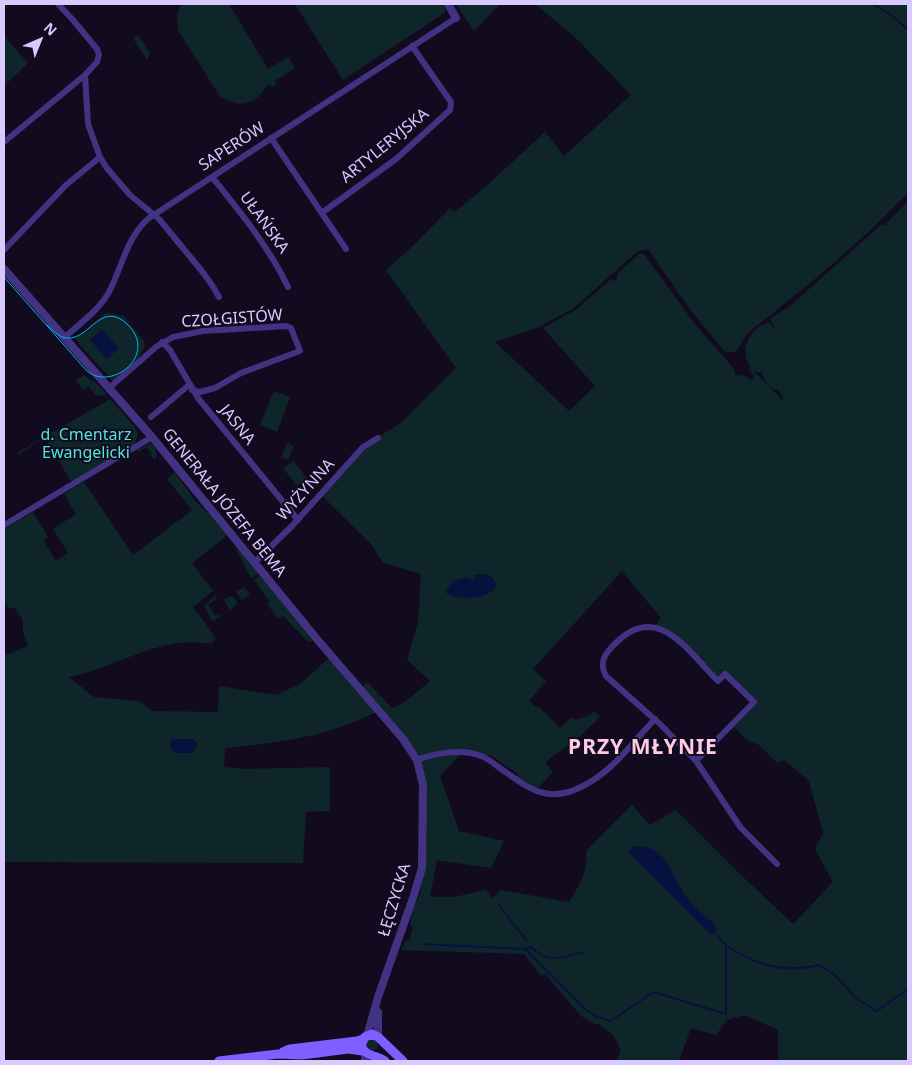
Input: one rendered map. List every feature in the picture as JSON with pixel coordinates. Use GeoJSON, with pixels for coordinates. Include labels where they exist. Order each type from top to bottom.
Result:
{"type":"FeatureCollection","features":[{"type":"Feature","properties":{"kind":"main road"},"geometry":{"type":"LineString","coordinates":[[278,1054],[290,1049],[357,1041],[372,1034],[379,1038],[403,1061]]}},
{"type":"Feature","properties":{"kind":"main road"},"geometry":{"type":"LineString","coordinates":[[364,1055],[361,1045],[365,1037]]}},
{"type":"Feature","properties":{"kind":"main road"},"geometry":{"type":"LineString","coordinates":[[374,1058],[381,1047],[379,1038]]}},
{"type":"Feature","properties":{"kind":"main road"},"geometry":{"type":"LineString","coordinates":[[219,1061],[278,1054],[302,1055],[351,1049],[385,1061]]}},
{"type":"Feature","properties":{"kind":"street"},"geometry":{"type":"LineString","coordinates":[[4,142],[85,75],[97,62],[98,52],[58,4]]}},
{"type":"Feature","properties":{"kind":"street"},"geometry":{"type":"LineString","coordinates":[[448,4],[456,18]]}},
{"type":"Feature","properties":{"kind":"street","name":"SAPERÓW"},"geometry":{"type":"LineString","coordinates":[[64,338],[104,299],[110,290],[133,236],[154,214],[456,18]]}},
{"type":"Feature","properties":{"kind":"street","name":"ARTYLERYJSKA"},"geometry":{"type":"LineString","coordinates":[[323,212],[396,159],[450,110],[451,102],[412,46]]}},
{"type":"Feature","properties":{"kind":"street"},"geometry":{"type":"LineString","coordinates":[[85,75],[87,120],[100,157],[120,185],[154,214],[201,270],[219,297]]}},
{"type":"Feature","properties":{"kind":"street"},"geometry":{"type":"LineString","coordinates":[[271,138],[323,212],[346,249]]}},
{"type":"Feature","properties":{"kind":"street"},"geometry":{"type":"LineString","coordinates":[[4,250],[66,186],[100,157]]}},
{"type":"Feature","properties":{"kind":"street","name":"UŁAŃSKA"},"geometry":{"type":"LineString","coordinates":[[212,176],[263,243],[280,269],[288,287]]}},
{"type":"Feature","properties":{"kind":"street","name":"GENERAŁA JÓZEFA BEMA"},"geometry":{"type":"LineString","coordinates":[[4,269],[152,437],[352,681],[402,739],[417,760]]}},
{"type":"Feature","properties":{"kind":"street","name":"CZOŁGISTÓW"},"geometry":{"type":"LineString","coordinates":[[109,388],[162,342],[173,337],[193,332],[286,326],[291,328],[300,351],[241,373],[216,388],[200,392],[190,387]]}},
{"type":"Feature","properties":{"kind":"street","name":"JASNA"},"geometry":{"type":"LineString","coordinates":[[162,342],[170,350],[190,387],[298,520]]}},
{"type":"Feature","properties":{"kind":"street"},"geometry":{"type":"LineString","coordinates":[[151,417],[190,387]]}},
{"type":"Feature","properties":{"kind":"street"},"geometry":{"type":"LineString","coordinates":[[4,525],[152,437]]}},
{"type":"Feature","properties":{"kind":"street","name":"WYŻYNNA"},"geometry":{"type":"LineString","coordinates":[[255,562],[298,520],[364,447],[378,438]]}},
{"type":"Feature","properties":{"kind":"street"},"geometry":{"type":"LineString","coordinates":[[696,761],[754,702],[725,674],[718,681],[667,632],[646,626],[629,631],[617,641],[606,655],[603,669],[606,676],[655,719],[696,761],[731,815],[748,836],[777,864]]}},
{"type":"Feature","properties":{"kind":"street"},"geometry":{"type":"LineString","coordinates":[[417,760],[455,752],[476,754],[486,758],[531,789],[547,794],[562,793],[580,788],[598,777],[655,719]]}},
{"type":"Feature","properties":{"kind":"street","name":"ŁĘCZYCKA"},"geometry":{"type":"LineString","coordinates":[[365,1037],[422,868],[423,785],[417,760]]}},
{"type":"Feature","properties":{"kind":"street","name":"ŁĘCZYCKA"},"geometry":{"type":"LineString","coordinates":[[379,1038],[377,1020],[382,988]]}},
{"type":"Feature","properties":{"kind":"green space"},"geometry":{"type":"Polygon","coordinates":[[[181,4],[229,4],[268,69],[288,57],[295,68],[275,81],[277,83],[272,87],[270,84],[268,85],[259,96],[250,102],[241,104],[221,98],[178,30],[177,15],[181,4]]]}},
{"type":"Feature","properties":{"kind":"green space"},"geometry":{"type":"Polygon","coordinates":[[[295,4],[443,4],[446,12],[343,80],[295,4]]]}},
{"type":"Feature","properties":{"kind":"green space"},"geometry":{"type":"Polygon","coordinates":[[[456,4],[500,4],[474,31],[456,4]]]}},
{"type":"Feature","properties":{"kind":"green space"},"geometry":{"type":"Polygon","coordinates":[[[535,4],[871,4],[893,17],[908,31],[908,193],[836,261],[750,331],[736,351],[724,351],[689,308],[648,249],[638,251],[574,308],[539,327],[495,342],[569,411],[595,386],[543,328],[577,309],[611,279],[614,281],[618,273],[639,254],[644,254],[694,323],[734,369],[735,375],[745,376],[751,380],[754,377],[748,367],[752,369],[746,355],[746,348],[750,336],[755,330],[768,322],[775,329],[770,319],[791,305],[882,224],[884,226],[908,201],[908,1061],[778,1061],[778,1030],[745,1015],[727,1020],[716,1035],[691,1028],[679,1061],[616,1061],[621,1051],[614,1036],[598,1023],[597,1025],[581,1016],[545,974],[541,976],[524,954],[401,950],[406,940],[409,941],[413,927],[410,925],[412,912],[421,892],[425,777],[420,758],[415,749],[361,688],[367,682],[392,708],[405,702],[430,681],[407,660],[418,622],[421,574],[383,563],[371,544],[321,495],[363,447],[402,422],[456,368],[386,270],[415,244],[450,208],[454,212],[483,189],[545,132],[564,156],[631,95],[575,37],[535,4]],[[754,371],[783,400],[782,395],[768,384],[762,373],[754,371]],[[622,571],[533,669],[546,681],[529,701],[536,707],[538,706],[560,728],[572,717],[576,720],[590,715],[594,711],[600,717],[573,743],[555,754],[545,763],[553,772],[535,791],[515,778],[518,774],[489,754],[486,758],[463,752],[440,776],[459,831],[504,841],[491,868],[437,860],[430,897],[454,897],[486,890],[492,898],[500,890],[569,902],[580,884],[586,866],[586,851],[632,805],[650,825],[676,810],[793,924],[833,882],[815,849],[823,833],[809,781],[784,760],[777,763],[759,745],[747,740],[732,725],[753,702],[725,674],[718,681],[684,647],[654,627],[661,618],[622,571]]]}},
{"type":"Feature","properties":{"kind":"green space"},"geometry":{"type":"Polygon","coordinates":[[[874,4],[908,4],[908,28],[894,16],[874,4]]]}},
{"type":"Feature","properties":{"kind":"green space"},"geometry":{"type":"Polygon","coordinates":[[[138,35],[150,53],[147,60],[133,38],[138,35]]]}},
{"type":"Feature","properties":{"kind":"green space"},"geometry":{"type":"Polygon","coordinates":[[[4,36],[28,63],[4,86],[4,36]]]}},
{"type":"Feature","properties":{"kind":"green space"},"geometry":{"type":"Polygon","coordinates":[[[107,313],[123,316],[145,342],[138,359],[113,381],[79,344],[76,338],[107,313]]]}},
{"type":"Feature","properties":{"kind":"green space"},"geometry":{"type":"Polygon","coordinates":[[[85,375],[106,393],[105,395],[97,396],[88,386],[83,390],[76,380],[85,375]]]}},
{"type":"Feature","properties":{"kind":"green space"},"geometry":{"type":"Polygon","coordinates":[[[274,391],[290,397],[277,432],[260,425],[274,391]]]}},
{"type":"Feature","properties":{"kind":"green space","name":"d. Cmentarz Ewangelicki"},"geometry":{"type":"Polygon","coordinates":[[[110,399],[135,427],[138,434],[134,445],[72,483],[45,437],[18,455],[17,453],[110,399]]]}},
{"type":"Feature","properties":{"kind":"green space"},"geometry":{"type":"Polygon","coordinates":[[[150,443],[156,449],[157,455],[155,460],[146,447],[138,452],[137,450],[150,443]]]}},
{"type":"Feature","properties":{"kind":"green space"},"geometry":{"type":"Polygon","coordinates":[[[287,443],[294,446],[288,460],[281,457],[287,443]]]}},
{"type":"Feature","properties":{"kind":"green space"},"geometry":{"type":"Polygon","coordinates":[[[293,461],[307,478],[297,486],[283,468],[293,461]]]}},
{"type":"Feature","properties":{"kind":"green space"},"geometry":{"type":"Polygon","coordinates":[[[175,472],[196,502],[226,534],[224,538],[192,563],[213,591],[193,607],[216,638],[211,644],[197,642],[170,644],[69,677],[94,697],[139,701],[153,711],[218,712],[219,686],[276,695],[300,684],[330,657],[376,712],[358,721],[302,738],[225,748],[224,767],[244,769],[330,767],[330,811],[306,812],[303,863],[4,862],[4,656],[28,646],[23,632],[23,620],[14,607],[9,609],[4,599],[4,529],[33,512],[48,537],[43,541],[56,561],[68,553],[53,529],[76,514],[64,494],[84,482],[133,555],[192,510],[167,479],[175,472]]]}},
{"type":"Feature","properties":{"kind":"green space"},"geometry":{"type":"Polygon","coordinates":[[[232,540],[258,573],[252,578],[248,573],[232,540]]]}},
{"type":"Feature","properties":{"kind":"green space"},"geometry":{"type":"Polygon","coordinates":[[[260,575],[312,641],[308,642],[283,616],[278,619],[266,602],[268,604],[270,602],[254,580],[260,575]]]}},
{"type":"Feature","properties":{"kind":"green space"},"geometry":{"type":"Polygon","coordinates":[[[244,587],[250,594],[242,600],[236,592],[244,587]]]}},
{"type":"Feature","properties":{"kind":"green space"},"geometry":{"type":"Polygon","coordinates":[[[216,595],[217,598],[208,605],[216,616],[219,614],[221,616],[214,621],[204,606],[216,595]]]}},
{"type":"Feature","properties":{"kind":"green space"},"geometry":{"type":"Polygon","coordinates":[[[231,596],[238,603],[230,610],[224,600],[231,596]]]}},
{"type":"Feature","properties":{"kind":"green space"},"geometry":{"type":"Polygon","coordinates":[[[370,1039],[374,1039],[378,1045],[374,1051],[370,1051],[366,1047],[366,1043],[370,1039]]]}},
{"type":"Feature","properties":{"kind":"shaded area"},"geometry":{"type":"Polygon","coordinates":[[[102,329],[119,348],[107,359],[90,340],[102,329]]]}},
{"type":"Feature","properties":{"kind":"shaded area"},"geometry":{"type":"Polygon","coordinates":[[[474,575],[490,576],[497,585],[488,594],[465,598],[445,592],[453,581],[467,577],[473,580],[475,579],[474,575]]]}},
{"type":"Feature","properties":{"kind":"shaded area"},"geometry":{"type":"Polygon","coordinates":[[[172,739],[193,739],[197,743],[196,749],[191,753],[174,753],[170,747],[172,739]]]}},
{"type":"Feature","properties":{"kind":"shaded area"},"geometry":{"type":"Polygon","coordinates":[[[635,846],[646,847],[662,857],[688,899],[714,924],[716,928],[715,933],[710,934],[629,853],[629,850],[635,846]]]}},
{"type":"Feature","properties":{"kind":"waterway"},"geometry":{"type":"LineString","coordinates":[[498,904],[527,941]]}},
{"type":"Feature","properties":{"kind":"waterway"},"geometry":{"type":"LineString","coordinates":[[423,944],[525,949],[585,1009],[595,1016],[611,1021],[653,992],[726,1014],[726,946],[718,936]]}},
{"type":"Feature","properties":{"kind":"waterway"},"geometry":{"type":"LineString","coordinates":[[726,946],[749,959],[771,966],[794,968],[820,965],[835,975],[857,999],[877,1011],[908,989]]}},
{"type":"Feature","properties":{"kind":"waterway"},"geometry":{"type":"LineString","coordinates":[[525,949],[531,947],[538,953],[550,958],[584,952]]}},
{"type":"Feature","properties":{"kind":"tram line"},"geometry":{"type":"LineString","coordinates":[[4,277],[86,370],[96,376],[107,377],[118,374],[128,367],[135,358],[138,348],[136,336],[127,324],[117,317],[109,316],[101,319],[79,335],[71,338],[62,337],[47,325]]}},
{"type":"Feature","properties":{"kind":"district","name":"PRZY MŁYNIE"},"geometry":{"type":"Point","coordinates":[643,748]}}]}
